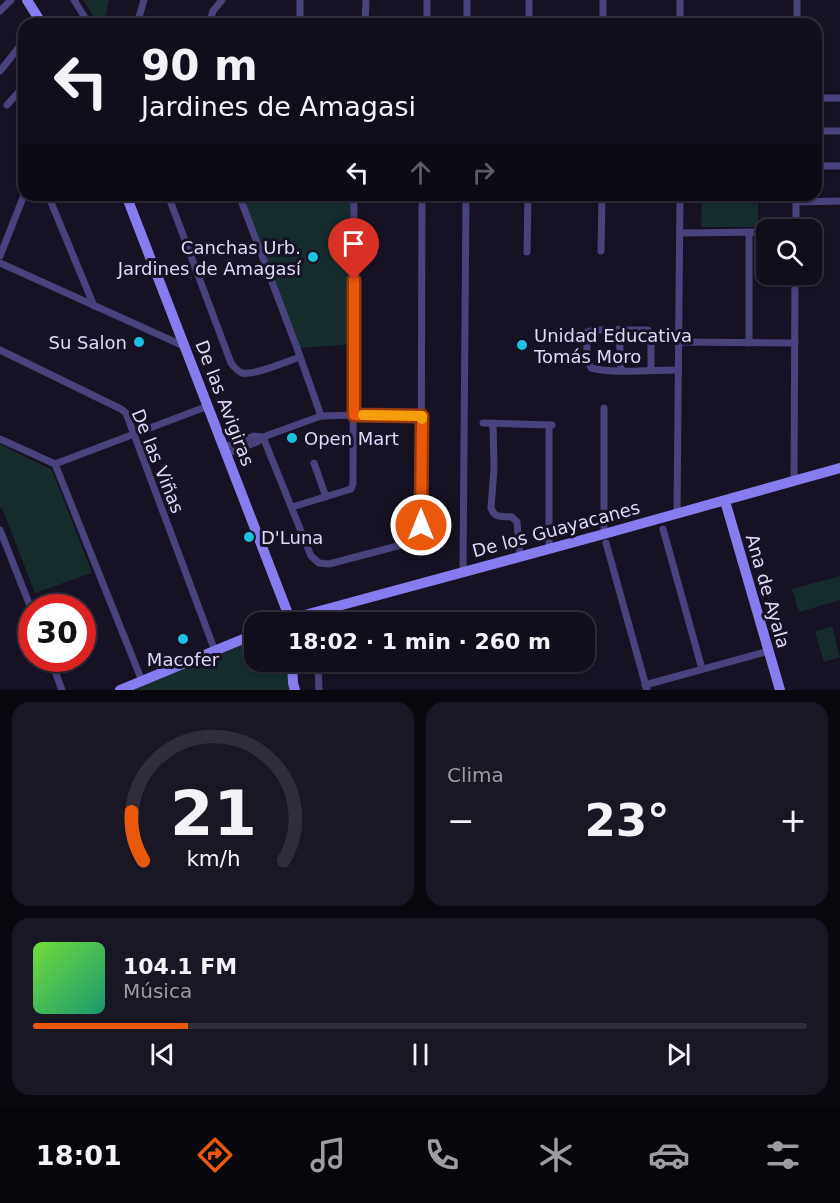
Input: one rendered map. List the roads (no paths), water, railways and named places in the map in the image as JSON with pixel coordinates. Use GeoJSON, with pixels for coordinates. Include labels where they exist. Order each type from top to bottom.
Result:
{"type":"FeatureCollection","features":[{"type":"Feature","properties":{"kind":"street"},"geometry":{"type":"LineString","coordinates":[[0,11],[10,0]]}},
{"type":"Feature","properties":{"kind":"street"},"geometry":{"type":"LineString","coordinates":[[27,0],[37,18]]}},
{"type":"Feature","properties":{"kind":"street"},"geometry":{"type":"LineString","coordinates":[[74,0],[85,18]]}},
{"type":"Feature","properties":{"kind":"street"},"geometry":{"type":"LineString","coordinates":[[139,18],[144,0]]}},
{"type":"Feature","properties":{"kind":"street"},"geometry":{"type":"LineString","coordinates":[[211,18],[213,11],[222,0]]}},
{"type":"Feature","properties":{"kind":"street"},"geometry":{"type":"LineString","coordinates":[[300,0],[300,18]]}},
{"type":"Feature","properties":{"kind":"street"},"geometry":{"type":"LineString","coordinates":[[365,18],[366,0]]}},
{"type":"Feature","properties":{"kind":"street"},"geometry":{"type":"LineString","coordinates":[[427,0],[427,18]]}},
{"type":"Feature","properties":{"kind":"street"},"geometry":{"type":"LineString","coordinates":[[467,0],[467,18]]}},
{"type":"Feature","properties":{"kind":"street"},"geometry":{"type":"LineString","coordinates":[[529,0],[529,18]]}},
{"type":"Feature","properties":{"kind":"street"},"geometry":{"type":"LineString","coordinates":[[603,0],[603,18]]}},
{"type":"Feature","properties":{"kind":"street"},"geometry":{"type":"LineString","coordinates":[[680,0],[680,18]]}},
{"type":"Feature","properties":{"kind":"street"},"geometry":{"type":"LineString","coordinates":[[796,18],[797,0]]}},
{"type":"Feature","properties":{"kind":"street"},"geometry":{"type":"LineString","coordinates":[[0,71],[18,48]]}},
{"type":"Feature","properties":{"kind":"street"},"geometry":{"type":"LineString","coordinates":[[7,105],[18,93]]}},
{"type":"Feature","properties":{"kind":"street"},"geometry":{"type":"LineString","coordinates":[[822,98],[840,98]]}},
{"type":"Feature","properties":{"kind":"street"},"geometry":{"type":"LineString","coordinates":[[822,131],[840,131]]}},
{"type":"Feature","properties":{"kind":"street"},"geometry":{"type":"LineString","coordinates":[[822,166],[840,166]]}},
{"type":"Feature","properties":{"kind":"street"},"geometry":{"type":"LineString","coordinates":[[822,200],[840,201]]}},
{"type":"Feature","properties":{"kind":"street"},"geometry":{"type":"LineString","coordinates":[[0,255],[22,201]]}},
{"type":"Feature","properties":{"kind":"street"},"geometry":{"type":"LineString","coordinates":[[50,201],[94,306]]}},
{"type":"Feature","properties":{"kind":"street","name":"De las Avigiras"},"geometry":{"type":"LineString","coordinates":[[128,201],[186,347],[284,612]]}},
{"type":"Feature","properties":{"kind":"street"},"geometry":{"type":"LineString","coordinates":[[170,201],[234,367],[241,372],[254,373],[300,357]]}},
{"type":"Feature","properties":{"kind":"street"},"geometry":{"type":"LineString","coordinates":[[241,201],[321,416]]}},
{"type":"Feature","properties":{"kind":"street"},"geometry":{"type":"LineString","coordinates":[[292,507],[353,487],[354,201]]}},
{"type":"Feature","properties":{"kind":"street"},"geometry":{"type":"LineString","coordinates":[[263,437],[311,556],[319,563],[329,564],[405,543],[414,539],[419,533],[422,416],[422,201]]}},
{"type":"Feature","properties":{"kind":"street"},"geometry":{"type":"LineString","coordinates":[[464,572],[466,201]]}},
{"type":"Feature","properties":{"kind":"street"},"geometry":{"type":"LineString","coordinates":[[527,252],[528,201]]}},
{"type":"Feature","properties":{"kind":"street"},"geometry":{"type":"LineString","coordinates":[[601,251],[602,201]]}},
{"type":"Feature","properties":{"kind":"street"},"geometry":{"type":"LineString","coordinates":[[677,514],[680,201]]}},
{"type":"Feature","properties":{"kind":"street"},"geometry":{"type":"LineString","coordinates":[[796,201],[796,219]]}},
{"type":"Feature","properties":{"kind":"street"},"geometry":{"type":"LineString","coordinates":[[749,232],[749,343]]}},
{"type":"Feature","properties":{"kind":"street"},"geometry":{"type":"LineString","coordinates":[[680,233],[756,232]]}},
{"type":"Feature","properties":{"kind":"street"},"geometry":{"type":"LineString","coordinates":[[0,263],[186,347]]}},
{"type":"Feature","properties":{"kind":"street"},"geometry":{"type":"LineString","coordinates":[[794,482],[795,285]]}},
{"type":"Feature","properties":{"kind":"street"},"geometry":{"type":"LineString","coordinates":[[651,370],[651,335],[648,330],[619,329],[587,332],[587,360],[591,368],[621,371],[678,370]]}},
{"type":"Feature","properties":{"kind":"street"},"geometry":{"type":"LineString","coordinates":[[619,329],[621,371]]}},
{"type":"Feature","properties":{"kind":"street"},"geometry":{"type":"LineString","coordinates":[[678,342],[795,343]]}},
{"type":"Feature","properties":{"kind":"street","name":"De las Viñas"},"geometry":{"type":"LineString","coordinates":[[0,350],[126,413],[215,651]]}},
{"type":"Feature","properties":{"kind":"street"},"geometry":{"type":"LineString","coordinates":[[55,465],[208,406]]}},
{"type":"Feature","properties":{"kind":"street"},"geometry":{"type":"LineString","coordinates":[[604,408],[605,539],[646,687],[769,651]]}},
{"type":"Feature","properties":{"kind":"street"},"geometry":{"type":"LineString","coordinates":[[225,451],[257,442],[263,437],[321,416],[422,416]]}},
{"type":"Feature","properties":{"kind":"street"},"geometry":{"type":"LineString","coordinates":[[483,423],[551,425],[549,548]]}},
{"type":"Feature","properties":{"kind":"street"},"geometry":{"type":"LineString","coordinates":[[493,423],[494,468],[491,508],[496,516],[512,517],[517,522],[520,556]]}},
{"type":"Feature","properties":{"kind":"street"},"geometry":{"type":"LineString","coordinates":[[0,439],[55,465],[142,681]]}},
{"type":"Feature","properties":{"kind":"street"},"geometry":{"type":"LineString","coordinates":[[314,463],[326,497]]}},
{"type":"Feature","properties":{"kind":"street","name":"De los Guayacanes"},"geometry":{"type":"LineString","coordinates":[[320,612],[549,548],[605,539],[677,514],[840,468]]}},
{"type":"Feature","properties":{"kind":"street","name":"Ana de Ayala"},"geometry":{"type":"LineString","coordinates":[[725,501],[780,690]]}},
{"type":"Feature","properties":{"kind":"street"},"geometry":{"type":"LineString","coordinates":[[663,529],[702,669]]}},
{"type":"Feature","properties":{"kind":"street"},"geometry":{"type":"LineString","coordinates":[[0,530],[25,594]]}},
{"type":"Feature","properties":{"kind":"street"},"geometry":{"type":"LineString","coordinates":[[120,690],[244,639]]}},
{"type":"Feature","properties":{"kind":"street"},"geometry":{"type":"LineString","coordinates":[[55,672],[62,690]]}},
{"type":"Feature","properties":{"kind":"street"},"geometry":{"type":"LineString","coordinates":[[292,672],[295,690]]}},
{"type":"Feature","properties":{"kind":"street"},"geometry":{"type":"LineString","coordinates":[[318,672],[319,690]]}},
{"type":"Feature","properties":{"kind":"place","name":"Canchas Urb. Jardines de Amagasí"},"geometry":{"type":"Point","coordinates":[313,257]}},
{"type":"Feature","properties":{"kind":"place","name":"Su Salon"},"geometry":{"type":"Point","coordinates":[139,342]}},
{"type":"Feature","properties":{"kind":"place","name":"Unidad Educativa Tomás Moro"},"geometry":{"type":"Point","coordinates":[522,345]}},
{"type":"Feature","properties":{"kind":"place","name":"Open Mart"},"geometry":{"type":"Point","coordinates":[292,438]}},
{"type":"Feature","properties":{"kind":"place","name":"D'Luna"},"geometry":{"type":"Point","coordinates":[249,537]}},
{"type":"Feature","properties":{"kind":"place","name":"Macofer"},"geometry":{"type":"Point","coordinates":[183,639]}}]}
